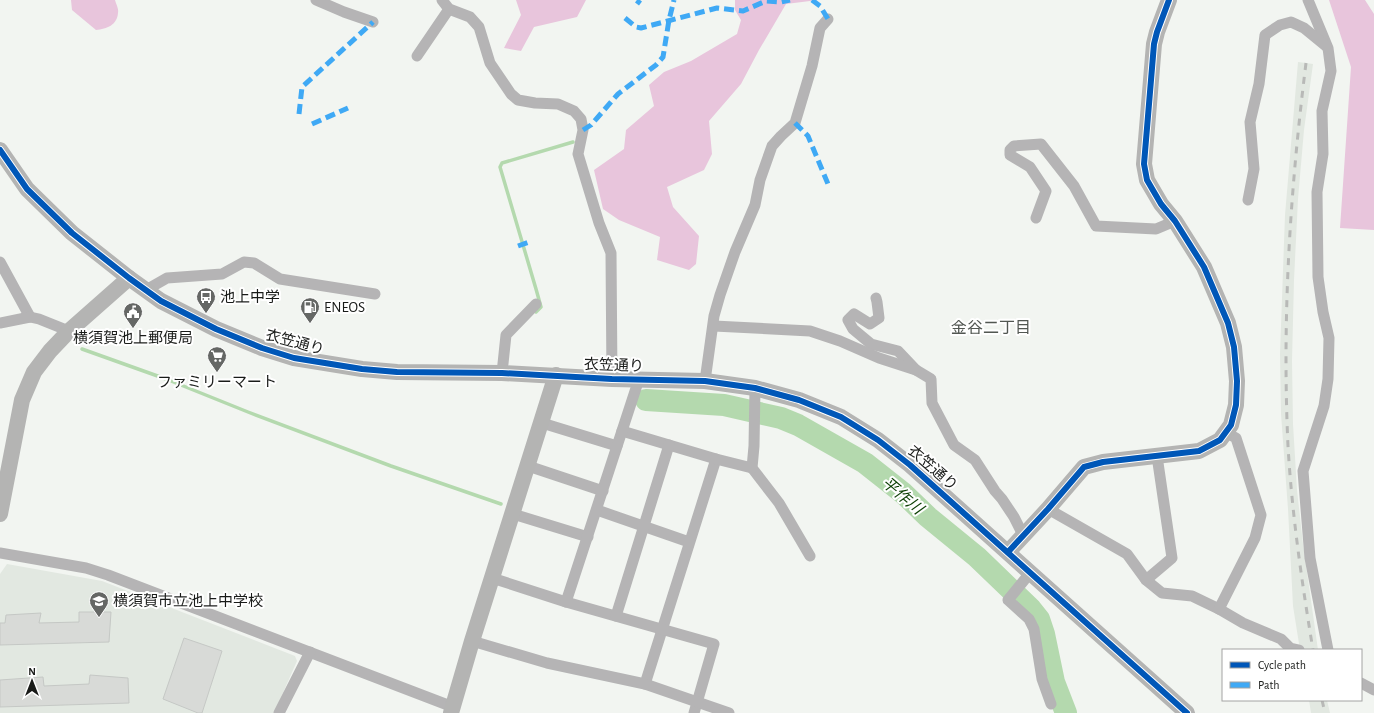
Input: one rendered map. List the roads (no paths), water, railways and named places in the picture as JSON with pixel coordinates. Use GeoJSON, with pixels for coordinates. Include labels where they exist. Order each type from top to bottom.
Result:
{"type":"FeatureCollection","features":[{"type":"Feature","properties":{"kind":"street"},"geometry":{"type":"LineString","coordinates":[[316,0],[373,22]]}},
{"type":"Feature","properties":{"kind":"street"},"geometry":{"type":"LineString","coordinates":[[1008,552],[1084,467],[1103,462],[1199,452],[1220,440],[1231,425],[1236,406],[1237,381],[1232,341],[1226,317],[1204,267],[1175,221],[1161,204],[1147,180],[1144,164],[1154,44],[1169,0]]}},
{"type":"Feature","properties":{"kind":"street"},"geometry":{"type":"LineString","coordinates":[[1308,0],[1328,48],[1331,71],[1322,111],[1323,154],[1317,192],[1318,277],[1322,312],[1329,338],[1328,379],[1324,406],[1303,471],[1310,558],[1328,649]]}},
{"type":"Feature","properties":{"kind":"street"},"geometry":{"type":"LineString","coordinates":[[417,56],[445,13],[445,5],[470,17],[479,27],[490,63],[511,94],[518,100],[535,103],[558,104],[574,111],[581,119],[583,130],[578,154],[599,223],[611,253],[612,379]]}},
{"type":"Feature","properties":{"kind":"street"},"geometry":{"type":"LineString","coordinates":[[705,381],[714,326],[714,316],[720,294],[735,252],[755,205],[760,180],[772,146],[796,123],[812,66],[820,28],[828,19]]}},
{"type":"Feature","properties":{"kind":"street"},"geometry":{"type":"LineString","coordinates":[[1248,200],[1254,170],[1250,122],[1259,84],[1265,35],[1280,25],[1291,22],[1304,28],[1328,48]]}},
{"type":"Feature","properties":{"kind":"street"},"geometry":{"type":"LineString","coordinates":[[1036,218],[1046,191],[1030,167],[1010,154],[1010,150],[1014,146],[1041,144],[1074,186],[1096,226],[1156,229],[1175,221]]}},
{"type":"Feature","properties":{"kind":"street","name":"衣笠通り"},"geometry":{"type":"LineString","coordinates":[[0,150],[27,189],[60,222],[129,278],[162,301],[216,329],[262,348],[294,358],[362,369],[397,372],[502,373],[612,379],[705,381],[755,388],[799,400],[841,417],[878,440],[910,465],[1187,713]]}},
{"type":"Feature","properties":{"kind":"street"},"geometry":{"type":"LineString","coordinates":[[0,262],[30,317]]}},
{"type":"Feature","properties":{"kind":"street"},"geometry":{"type":"LineString","coordinates":[[146,290],[168,278],[222,274],[244,262],[254,264],[280,279],[375,294]]}},
{"type":"Feature","properties":{"kind":"street"},"geometry":{"type":"LineString","coordinates":[[0,514],[22,400],[34,372],[50,351],[69,331],[129,278]]}},
{"type":"Feature","properties":{"kind":"street"},"geometry":{"type":"LineString","coordinates":[[876,298],[879,318],[870,324],[854,314],[848,320],[853,329],[871,344],[898,351],[916,370]]}},
{"type":"Feature","properties":{"kind":"street"},"geometry":{"type":"LineString","coordinates":[[502,373],[506,336],[536,304]]}},
{"type":"Feature","properties":{"kind":"street"},"geometry":{"type":"LineString","coordinates":[[0,323],[30,317],[39,318],[69,331]]}},
{"type":"Feature","properties":{"kind":"street"},"geometry":{"type":"LineString","coordinates":[[714,326],[810,331],[840,341],[879,358],[916,370],[931,379],[932,403],[954,445],[975,460],[1014,517],[1023,535]]}},
{"type":"Feature","properties":{"kind":"street"},"geometry":{"type":"LineString","coordinates":[[0,553],[86,568],[108,575],[310,652],[452,710],[472,641],[556,375]]}},
{"type":"Feature","properties":{"kind":"street"},"geometry":{"type":"LineString","coordinates":[[566,602],[639,379]]}},
{"type":"Feature","properties":{"kind":"street"},"geometry":{"type":"LineString","coordinates":[[752,468],[755,388]]}},
{"type":"Feature","properties":{"kind":"street"},"geometry":{"type":"LineString","coordinates":[[542,423],[617,446]]}},
{"type":"Feature","properties":{"kind":"street"},"geometry":{"type":"LineString","coordinates":[[622,431],[752,468],[779,503],[810,556]]}},
{"type":"Feature","properties":{"kind":"street"},"geometry":{"type":"LineString","coordinates":[[1219,609],[1255,538],[1260,515],[1236,438],[1225,432]]}},
{"type":"Feature","properties":{"kind":"street"},"geometry":{"type":"LineString","coordinates":[[616,616],[669,445]]}},
{"type":"Feature","properties":{"kind":"street"},"geometry":{"type":"LineString","coordinates":[[1146,580],[1172,558],[1157,456]]}},
{"type":"Feature","properties":{"kind":"street"},"geometry":{"type":"LineString","coordinates":[[645,684],[716,459]]}},
{"type":"Feature","properties":{"kind":"street"},"geometry":{"type":"LineString","coordinates":[[528,466],[603,491]]}},
{"type":"Feature","properties":{"kind":"street"},"geometry":{"type":"LineString","coordinates":[[1048,509],[1127,554],[1146,580],[1162,593],[1192,596],[1243,623],[1280,639],[1290,648],[1294,649]]}},
{"type":"Feature","properties":{"kind":"street"},"geometry":{"type":"LineString","coordinates":[[597,510],[689,542]]}},
{"type":"Feature","properties":{"kind":"street"},"geometry":{"type":"LineString","coordinates":[[513,514],[588,537]]}},
{"type":"Feature","properties":{"kind":"street"},"geometry":{"type":"LineString","coordinates":[[1030,574],[1008,600],[1029,620],[1034,629],[1042,679],[1051,704]]}},
{"type":"Feature","properties":{"kind":"street"},"geometry":{"type":"LineString","coordinates":[[492,578],[566,602],[714,644],[696,708]]}},
{"type":"Feature","properties":{"kind":"street"},"geometry":{"type":"LineString","coordinates":[[472,641],[547,663],[645,684],[696,708],[729,713]]}},
{"type":"Feature","properties":{"kind":"street"},"geometry":{"type":"LineString","coordinates":[[279,713],[310,652]]}},
{"type":"Feature","properties":{"kind":"street"},"geometry":{"type":"LineString","coordinates":[[1362,684],[1374,690]]}},
{"type":"Feature","properties":{"kind":"waterway"},"geometry":{"type":"LineString","coordinates":[[536,312],[541,307],[500,167],[502,163],[573,142]]}},
{"type":"Feature","properties":{"kind":"waterway"},"geometry":{"type":"LineString","coordinates":[[82,349],[166,379],[248,412],[391,466],[501,504]]}},
{"type":"Feature","properties":{"kind":"waterway","name":"平作川"},"geometry":{"type":"LineString","coordinates":[[646,400],[724,405],[781,418],[798,425],[865,463],[903,493],[928,517],[977,557],[1031,609],[1039,619],[1044,634],[1054,682],[1066,713]]}},
{"type":"Feature","properties":{"kind":"railway"},"geometry":{"type":"LineString","coordinates":[[1306,63],[1300,111],[1289,254],[1286,398],[1292,498],[1301,574],[1313,649]]}},
{"type":"Feature","properties":{"kind":"railway"},"geometry":{"type":"LineString","coordinates":[[1322,701],[1325,713]]}},
{"type":"Feature","properties":{"kind":"place","name":"池上中学"},"geometry":{"type":"Point","coordinates":[206,314]}},
{"type":"Feature","properties":{"kind":"place","name":"ENEOS"},"geometry":{"type":"Point","coordinates":[310,324]}},
{"type":"Feature","properties":{"kind":"place","name":"横須賀池上郵便局"},"geometry":{"type":"Point","coordinates":[133,329]}},
{"type":"Feature","properties":{"kind":"place","name":"ファミリーマート"},"geometry":{"type":"Point","coordinates":[217,373]}},
{"type":"Feature","properties":{"kind":"place","name":"横須賀市立池上中学校"},"geometry":{"type":"Point","coordinates":[99,618]}},
{"type":"Feature","properties":{"kind":"district","name":"金谷二丁目"},"geometry":{"type":"Point","coordinates":[991,327]}}]}
